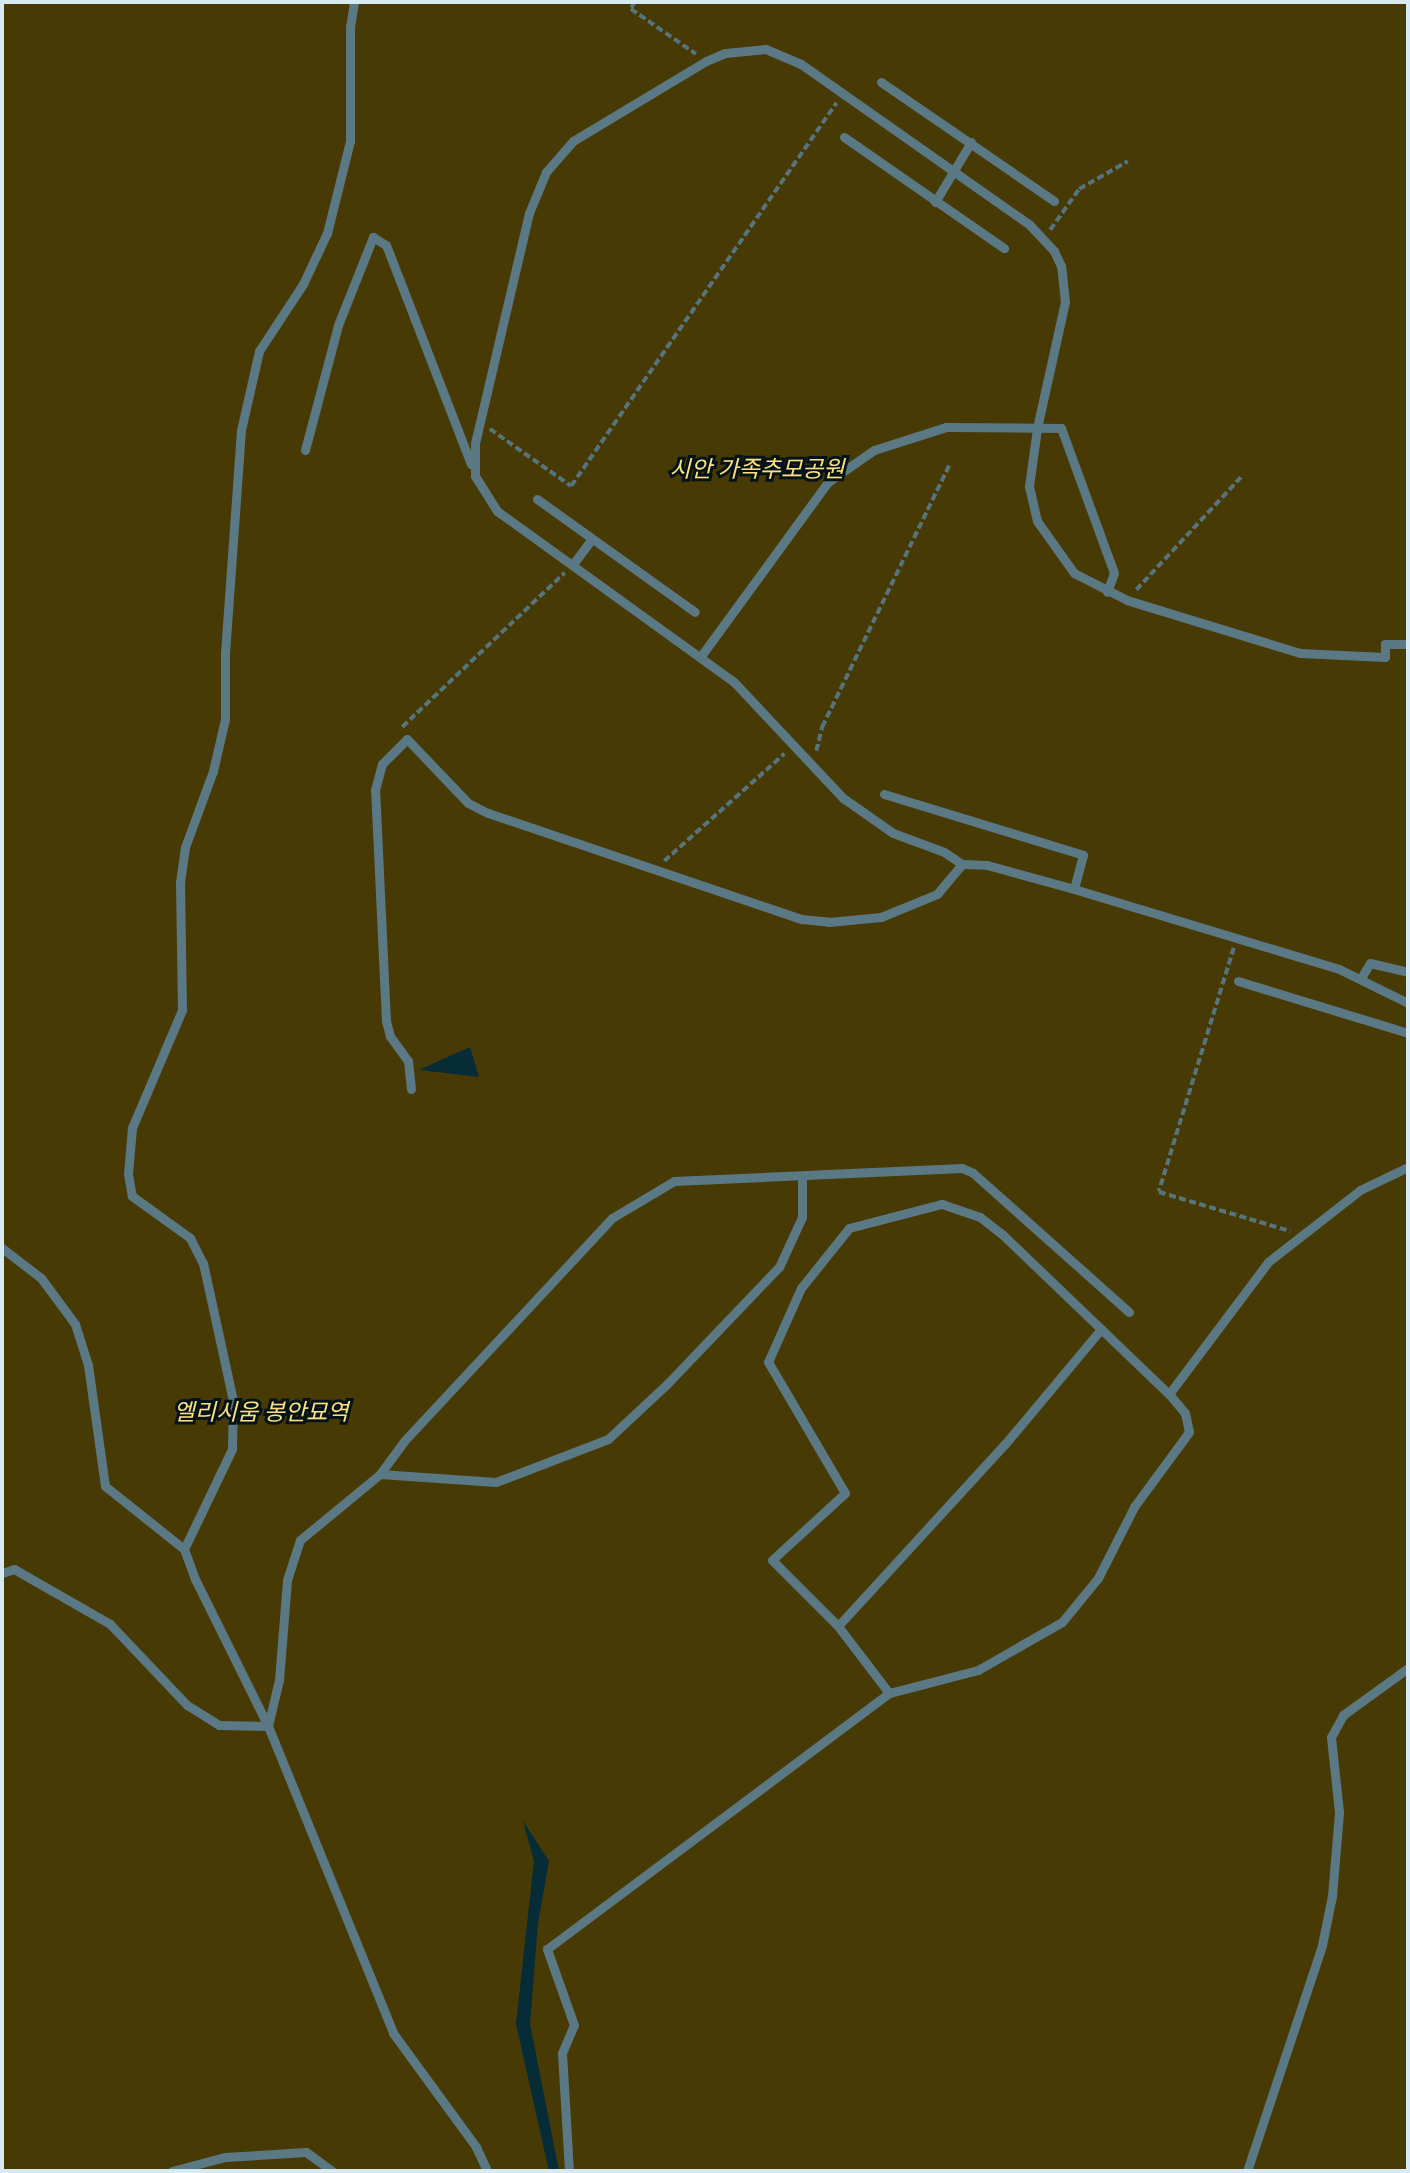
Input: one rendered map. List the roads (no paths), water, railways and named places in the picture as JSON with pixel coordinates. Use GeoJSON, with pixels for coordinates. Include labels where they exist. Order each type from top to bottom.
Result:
{"type":"FeatureCollection","features":[{"type":"Feature","properties":{"kind":"lane"},"geometry":{"type":"LineString","coordinates":[[184,1549],[232,1450],[233,1401],[203,1264],[190,1238],[132,1196],[128,1174],[132,1128],[182,1010],[180,882],[185,848],[213,772],[225,719],[225,652],[241,430],[259,351],[303,284],[330,220],[350,141],[350,27],[354,2]]}},
{"type":"Feature","properties":{"kind":"lane"},"geometry":{"type":"LineString","coordinates":[[475,476],[478,424],[529,213],[546,172],[573,141],[706,61],[744,50],[765,49],[802,64],[1045,238],[1061,266],[1065,302],[1037,428],[1029,486],[1037,521],[1074,573],[1127,600],[1320,657],[1385,657],[1385,644],[1408,644]]}},
{"type":"Feature","properties":{"kind":"lane"},"geometry":{"type":"LineString","coordinates":[[881,82],[1054,201]]}},
{"type":"Feature","properties":{"kind":"lane"},"geometry":{"type":"LineString","coordinates":[[844,137],[1004,248]]}},
{"type":"Feature","properties":{"kind":"lane"},"geometry":{"type":"LineString","coordinates":[[935,201],[971,142]]}},
{"type":"Feature","properties":{"kind":"lane"},"geometry":{"type":"LineString","coordinates":[[305,450],[338,325],[373,237],[386,245],[475,476],[497,511],[701,656],[756,700],[843,798],[893,833],[944,852],[962,864],[987,865],[1237,938],[1361,978],[1408,1003]]}},
{"type":"Feature","properties":{"kind":"lane"},"geometry":{"type":"LineString","coordinates":[[701,656],[813,499],[848,466],[900,439],[934,429],[968,425],[1061,428],[1114,573],[1107,592]]}},
{"type":"Feature","properties":{"kind":"lane"},"geometry":{"type":"LineString","coordinates":[[537,499],[695,612]]}},
{"type":"Feature","properties":{"kind":"lane"},"geometry":{"type":"LineString","coordinates":[[573,564],[591,540]]}},
{"type":"Feature","properties":{"kind":"lane"},"geometry":{"type":"LineString","coordinates":[[411,1090],[408,1061],[390,1036],[386,1021],[374,790],[382,764],[407,739],[468,803],[653,872],[779,913],[829,922],[881,917],[919,904],[937,894],[962,864]]}},
{"type":"Feature","properties":{"kind":"lane"},"geometry":{"type":"LineString","coordinates":[[884,794],[1083,855],[1074,889]]}},
{"type":"Feature","properties":{"kind":"lane"},"geometry":{"type":"LineString","coordinates":[[1361,978],[1370,963],[1408,972]]}},
{"type":"Feature","properties":{"kind":"lane"},"geometry":{"type":"LineString","coordinates":[[1238,981],[1408,1033]]}},
{"type":"Feature","properties":{"kind":"lane"},"geometry":{"type":"LineString","coordinates":[[268,1726],[279,1680],[287,1580],[300,1540],[380,1474],[405,1440],[612,1218],[674,1181],[802,1177],[946,1167],[973,1172],[1129,1312]]}},
{"type":"Feature","properties":{"kind":"lane"},"geometry":{"type":"LineString","coordinates":[[1169,1394],[1249,1283],[1302,1234],[1360,1189],[1408,1167]]}},
{"type":"Feature","properties":{"kind":"lane"},"geometry":{"type":"LineString","coordinates":[[380,1474],[496,1482],[608,1439],[667,1384],[779,1267],[802,1217],[802,1177]]}},
{"type":"Feature","properties":{"kind":"lane"},"geometry":{"type":"LineString","coordinates":[[569,2171],[562,2053],[574,2025],[547,1949],[890,1693],[978,1670],[1062,1622],[1098,1578],[1134,1507],[1189,1432],[1185,1413],[1169,1394],[1003,1235],[961,1209],[942,1205],[849,1228],[802,1288],[768,1362],[845,1493],[772,1560],[838,1626],[890,1693]]}},
{"type":"Feature","properties":{"kind":"lane"},"geometry":{"type":"LineString","coordinates":[[2,1248],[41,1278],[75,1324],[88,1365],[105,1486],[184,1549],[268,1726],[393,2033],[476,2147],[487,2171]]}},
{"type":"Feature","properties":{"kind":"lane"},"geometry":{"type":"LineString","coordinates":[[838,1626],[1005,1444],[1101,1329]]}},
{"type":"Feature","properties":{"kind":"lane"},"geometry":{"type":"LineString","coordinates":[[2,1573],[14,1569],[110,1624],[187,1705],[219,1725],[268,1726]]}},
{"type":"Feature","properties":{"kind":"lane"},"geometry":{"type":"LineString","coordinates":[[1247,2171],[1322,1945],[1332,1896],[1339,1812],[1331,1737],[1343,1715],[1408,1668]]}},
{"type":"Feature","properties":{"kind":"lane"},"geometry":{"type":"LineString","coordinates":[[172,2171],[225,2157],[306,2152],[332,2171]]}},
{"type":"Feature","properties":{"kind":"park label","name":"시안 가족추모공원"},"geometry":{"type":"Point","coordinates":[757,471]}},
{"type":"Feature","properties":{"kind":"park label","name":"엘리시움 봉안묘역"},"geometry":{"type":"Point","coordinates":[261,1414]}}]}
